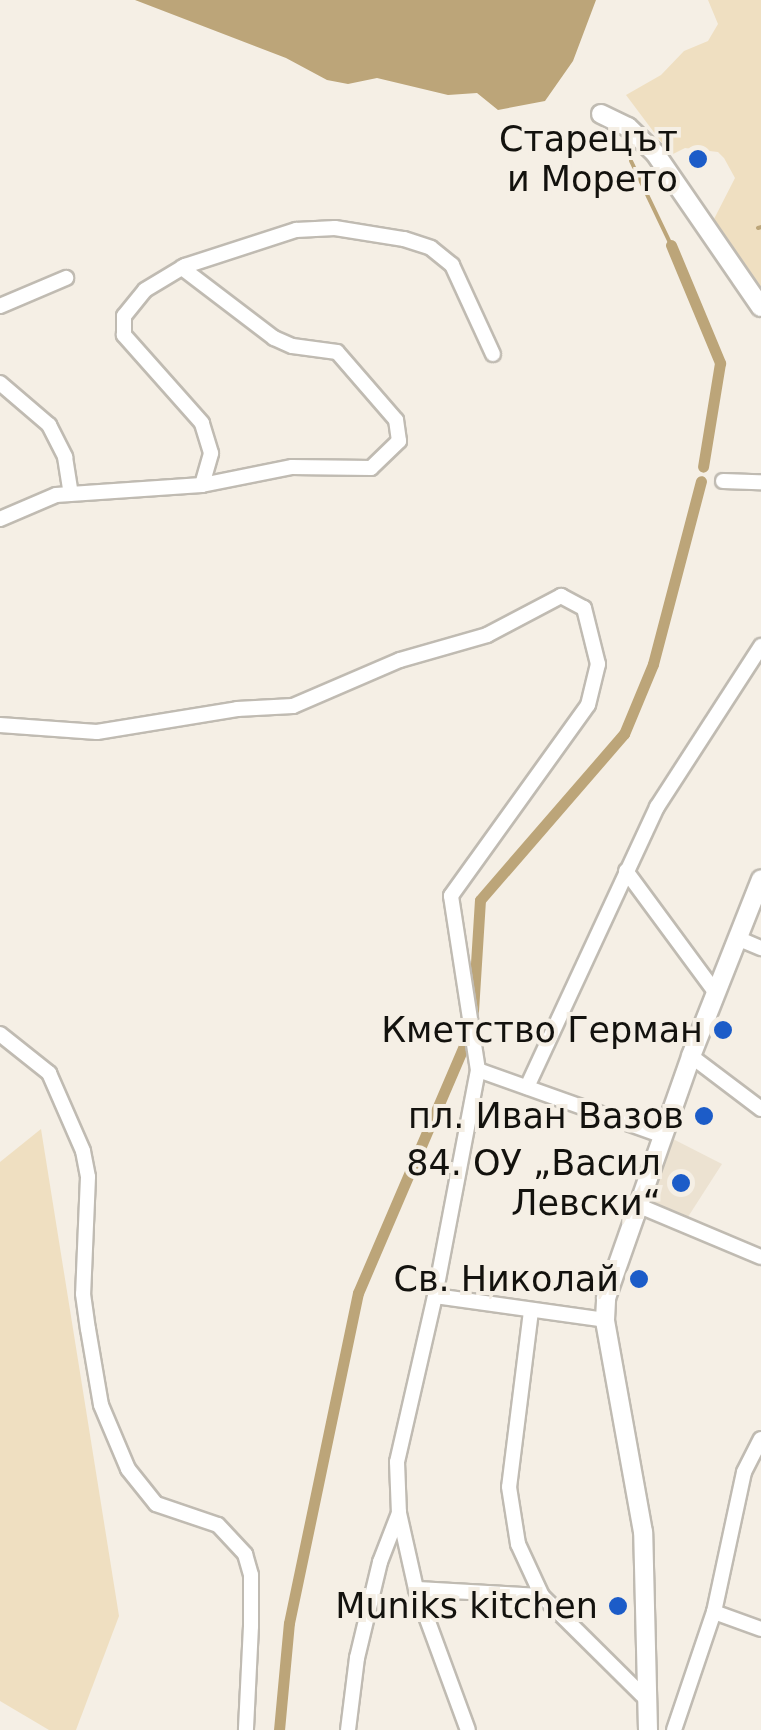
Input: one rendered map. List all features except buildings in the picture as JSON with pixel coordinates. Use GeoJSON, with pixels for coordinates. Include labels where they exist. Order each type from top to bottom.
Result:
{"type":"FeatureCollection","features":[{"type":"Feature","properties":{"kind":"street"},"geometry":{"type":"LineString","coordinates":[[602,114],[628,127],[655,153],[761,307]]}},
{"type":"Feature","properties":{"kind":"street"},"geometry":{"type":"LineString","coordinates":[[202,485],[210,452],[202,423],[124,335],[124,316],[145,290],[182,268],[246,243],[296,230],[335,228],[404,240],[432,248],[452,265],[494,354]]}},
{"type":"Feature","properties":{"kind":"street"},"geometry":{"type":"LineString","coordinates":[[0,519],[71,494],[202,485],[292,467],[370,468],[400,441],[396,420],[338,352],[292,346],[274,338],[182,268]]}},
{"type":"Feature","properties":{"kind":"street"},"geometry":{"type":"LineString","coordinates":[[0,306],[66,278]]}},
{"type":"Feature","properties":{"kind":"street"},"geometry":{"type":"LineString","coordinates":[[0,382],[49,425],[65,457],[71,494]]}},
{"type":"Feature","properties":{"kind":"street"},"geometry":{"type":"LineString","coordinates":[[723,480],[761,482]]}},
{"type":"Feature","properties":{"kind":"street"},"geometry":{"type":"LineString","coordinates":[[0,725],[96,732],[237,709],[293,706],[400,660],[488,636],[561,596],[584,608],[598,664],[588,705],[451,896],[478,1070],[435,1296],[397,1462],[399,1513],[416,1589],[468,1730]]}},
{"type":"Feature","properties":{"kind":"street"},"geometry":{"type":"LineString","coordinates":[[527,1086],[657,807],[761,646]]}},
{"type":"Feature","properties":{"kind":"street"},"geometry":{"type":"LineString","coordinates":[[626,872],[716,993]]}},
{"type":"Feature","properties":{"kind":"street"},"geometry":{"type":"LineString","coordinates":[[648,1730],[643,1532],[605,1320],[612,1274],[691,1056],[761,879]]}},
{"type":"Feature","properties":{"kind":"street"},"geometry":{"type":"LineString","coordinates":[[738,938],[761,948]]}},
{"type":"Feature","properties":{"kind":"street"},"geometry":{"type":"LineString","coordinates":[[0,1034],[49,1073],[83,1151],[88,1176],[83,1294],[101,1404],[128,1469],[156,1504],[218,1525],[245,1554],[250,1575],[251,1626],[246,1730]]}},
{"type":"Feature","properties":{"kind":"street"},"geometry":{"type":"LineString","coordinates":[[691,1056],[761,1109]]}},
{"type":"Feature","properties":{"kind":"street"},"geometry":{"type":"LineString","coordinates":[[478,1070],[664,1136]]}},
{"type":"Feature","properties":{"kind":"street"},"geometry":{"type":"LineString","coordinates":[[637,1205],[761,1257]]}},
{"type":"Feature","properties":{"kind":"street"},"geometry":{"type":"LineString","coordinates":[[435,1296],[605,1320]]}},
{"type":"Feature","properties":{"kind":"street"},"geometry":{"type":"LineString","coordinates":[[532,1311],[510,1513],[518,1544],[542,1596],[646,1699]]}},
{"type":"Feature","properties":{"kind":"street"},"geometry":{"type":"LineString","coordinates":[[674,1730],[714,1612],[744,1472],[761,1439]]}},
{"type":"Feature","properties":{"kind":"street"},"geometry":{"type":"LineString","coordinates":[[348,1730],[362,1639],[380,1562],[399,1513]]}},
{"type":"Feature","properties":{"kind":"street"},"geometry":{"type":"LineString","coordinates":[[416,1589],[542,1596]]}},
{"type":"Feature","properties":{"kind":"street"},"geometry":{"type":"LineString","coordinates":[[714,1612],[761,1629]]}},
{"type":"Feature","properties":{"kind":"shaded area"},"geometry":{"type":"Polygon","coordinates":[[[135,0],[596,0],[573,61],[545,101],[498,110],[477,93],[448,95],[377,78],[348,84],[327,80],[286,58],[135,0]]]}},
{"type":"Feature","properties":{"kind":"shaded area"},"geometry":{"type":"Polygon","coordinates":[[[708,0],[761,0],[761,291],[714,219],[735,178],[724,158],[718,152],[685,148],[671,155],[626,95],[661,75],[684,51],[708,41],[718,24],[708,0]]]}},
{"type":"Feature","properties":{"kind":"shaded area"},"geometry":{"type":"Polygon","coordinates":[[[41,1129],[119,1616],[76,1730],[49,1730],[0,1701],[0,1162],[41,1129]]]}},
{"type":"Feature","properties":{"kind":"shaded area","name":"84. ОУ „Васил Левски“"},"geometry":{"type":"Polygon","coordinates":[[[673,1139],[722,1164],[686,1220],[644,1202],[673,1139]]]}},
{"type":"Feature","properties":{"kind":"waterway"},"geometry":{"type":"LineString","coordinates":[[631,161],[671,245]]}},
{"type":"Feature","properties":{"kind":"waterway"},"geometry":{"type":"LineString","coordinates":[[671,245],[720,363],[703,467]]}},
{"type":"Feature","properties":{"kind":"waterway"},"geometry":{"type":"LineString","coordinates":[[473,1011],[480,900],[624,734],[653,664],[701,481]]}},
{"type":"Feature","properties":{"kind":"waterway"},"geometry":{"type":"LineString","coordinates":[[279,1730],[289,1623],[358,1293],[471,1029]]}},
{"type":"Feature","properties":{"kind":"place","name":"Старецът и Морето"},"geometry":{"type":"Point","coordinates":[698,159]}},
{"type":"Feature","properties":{"kind":"place","name":"Кметство Герман"},"geometry":{"type":"Point","coordinates":[723,1030]}},
{"type":"Feature","properties":{"kind":"place","name":"пл. Иван Вазов"},"geometry":{"type":"Point","coordinates":[704,1116]}},
{"type":"Feature","properties":{"kind":"place","name":"84. ОУ „Васил Левски“"},"geometry":{"type":"Point","coordinates":[681,1183]}},
{"type":"Feature","properties":{"kind":"place","name":"Св. Николай"},"geometry":{"type":"Point","coordinates":[639,1279]}},
{"type":"Feature","properties":{"kind":"place","name":"Muniks kitchen"},"geometry":{"type":"Point","coordinates":[618,1606]}}]}
